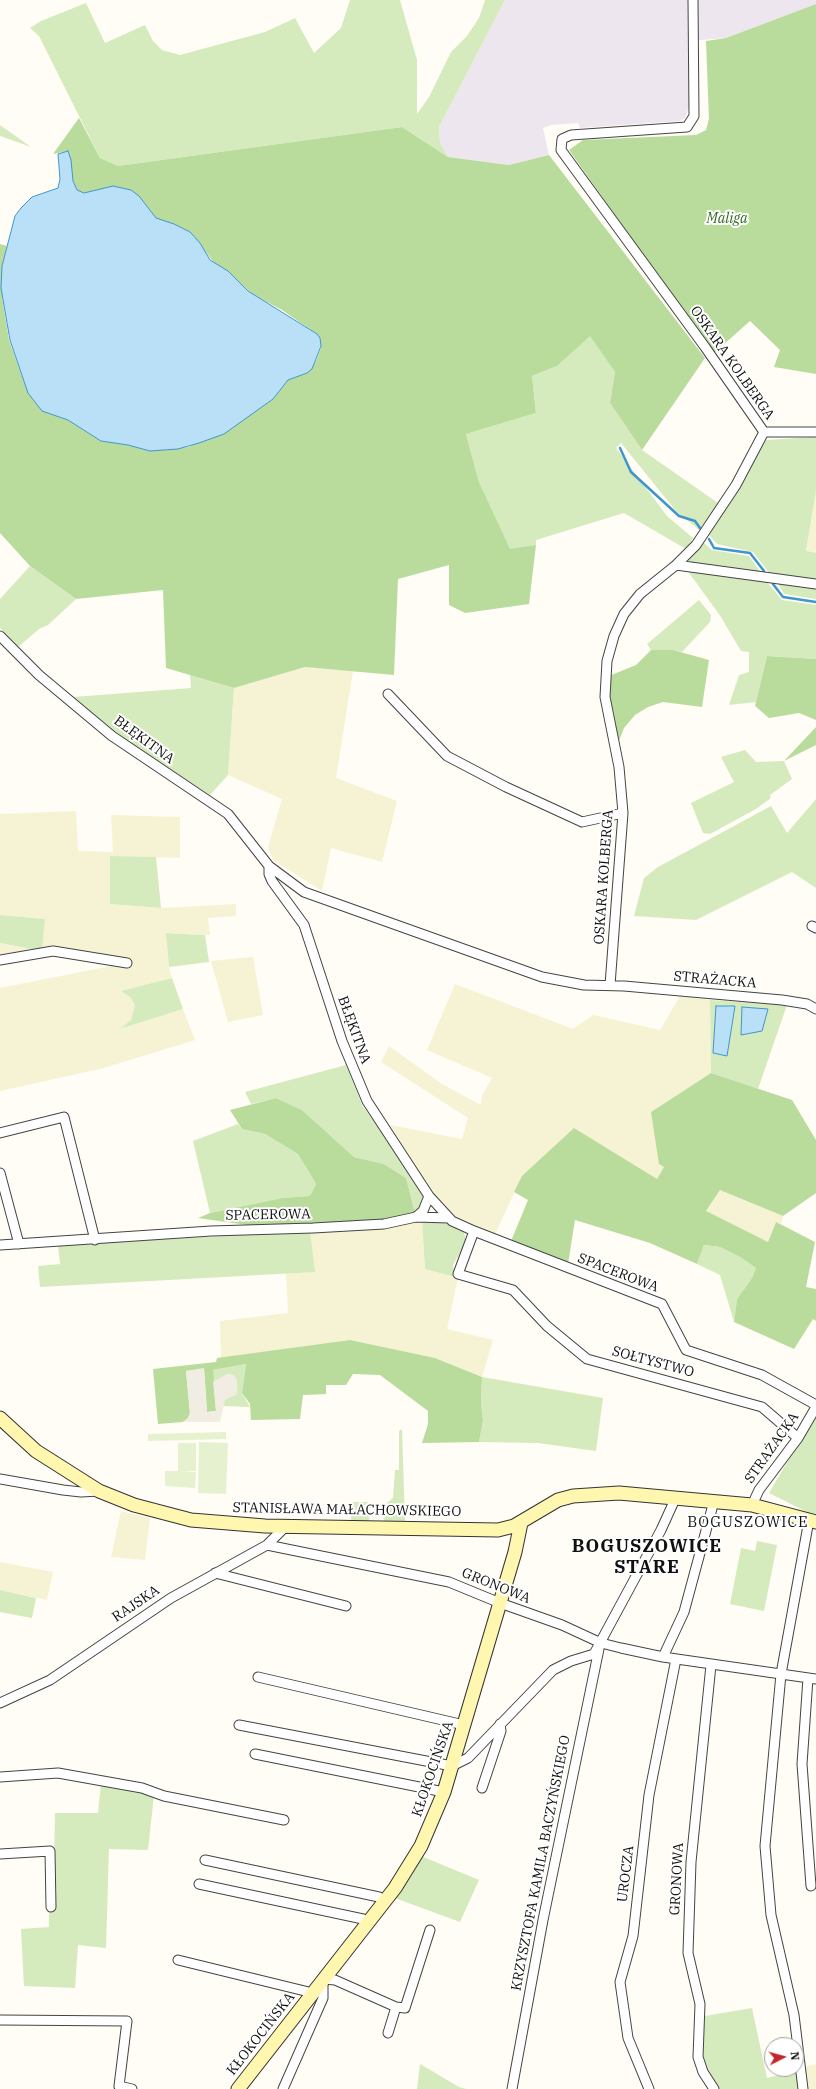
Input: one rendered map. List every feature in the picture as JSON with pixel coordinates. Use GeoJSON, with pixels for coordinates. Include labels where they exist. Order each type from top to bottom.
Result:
{"type":"FeatureCollection","features":[{"type":"Feature","properties":{"kind":"street","name":"OSKARA KOLBERGA"},"geometry":{"type":"LineString","coordinates":[[610,985],[624,813],[619,767],[605,697],[607,661],[614,636],[624,614],[640,594],[676,565],[696,545],[728,497],[764,432],[705,347],[561,150],[562,139],[571,135],[687,127],[694,116],[693,0]]}},
{"type":"Feature","properties":{"kind":"street"},"geometry":{"type":"LineString","coordinates":[[764,432],[816,432]]}},
{"type":"Feature","properties":{"kind":"street"},"geometry":{"type":"LineString","coordinates":[[676,565],[816,584]]}},
{"type":"Feature","properties":{"kind":"street","name":"BŁĘKITNA"},"geometry":{"type":"LineString","coordinates":[[0,636],[39,675],[112,736],[228,814],[269,866],[304,892],[534,975],[584,985],[610,985]]}},
{"type":"Feature","properties":{"kind":"street"},"geometry":{"type":"LineString","coordinates":[[388,694],[447,756],[506,787],[582,822],[624,813]]}},
{"type":"Feature","properties":{"kind":"street","name":"BŁĘKITNA"},"geometry":{"type":"LineString","coordinates":[[269,866],[269,874],[272,881],[304,925],[342,1041],[367,1101],[429,1196],[449,1218]]}},
{"type":"Feature","properties":{"kind":"street"},"geometry":{"type":"LineString","coordinates":[[0,960],[52,951],[127,963]]}},
{"type":"Feature","properties":{"kind":"street","name":"STRAŻACKA"},"geometry":{"type":"LineString","coordinates":[[610,985],[782,1000],[807,1004],[816,1009]]}},
{"type":"Feature","properties":{"kind":"street"},"geometry":{"type":"LineString","coordinates":[[0,1133],[64,1117],[95,1240]]}},
{"type":"Feature","properties":{"kind":"street"},"geometry":{"type":"LineString","coordinates":[[0,1173],[19,1244]]}},
{"type":"Feature","properties":{"kind":"street"},"geometry":{"type":"LineString","coordinates":[[416,1217],[423,1211],[429,1196]]}},
{"type":"Feature","properties":{"kind":"street","name":"SPACEROWA"},"geometry":{"type":"LineString","coordinates":[[0,1246],[211,1231],[384,1224],[416,1217],[449,1218],[474,1232],[662,1304],[686,1350],[762,1375],[816,1406]]}},
{"type":"Feature","properties":{"kind":"street","name":"SOŁTYSTWO"},"geometry":{"type":"LineString","coordinates":[[474,1232],[458,1274],[513,1290],[546,1326],[587,1359],[762,1407],[798,1438]]}},
{"type":"Feature","properties":{"kind":"street","name":"STRAŻACKA"},"geometry":{"type":"LineString","coordinates":[[752,1505],[759,1490],[798,1438],[816,1406]]}},
{"type":"Feature","properties":{"kind":"street","name":"STANISŁAWA MAŁACHOWSKIEGO"},"geometry":{"type":"LineString","coordinates":[[0,1418],[36,1451],[99,1491],[134,1505],[191,1520],[286,1526],[491,1530],[507,1529],[521,1523],[558,1500],[573,1496],[619,1493],[752,1505],[812,1521]]}},
{"type":"Feature","properties":{"kind":"street"},"geometry":{"type":"LineString","coordinates":[[0,1480],[81,1492],[99,1491]]}},
{"type":"Feature","properties":{"kind":"street"},"geometry":{"type":"LineString","coordinates":[[239,1725],[452,1766],[468,1758],[553,1670],[571,1661],[594,1654],[661,1530],[676,1497]]}},
{"type":"Feature","properties":{"kind":"street"},"geometry":{"type":"LineString","coordinates":[[663,1657],[684,1612],[714,1501]]}},
{"type":"Feature","properties":{"kind":"street"},"geometry":{"type":"LineString","coordinates":[[803,2089],[794,2016],[771,1915],[765,1846],[781,1674],[812,1521]]}},
{"type":"Feature","properties":{"kind":"street","name":"KŁOKOCIŃSKA"},"geometry":{"type":"LineString","coordinates":[[238,2089],[385,1900],[404,1874],[421,1846],[444,1792],[500,1603],[518,1540],[521,1523]]}},
{"type":"Feature","properties":{"kind":"street","name":"RAJSKA"},"geometry":{"type":"LineString","coordinates":[[0,1703],[50,1680],[171,1598],[267,1545],[286,1526]]}},
{"type":"Feature","properties":{"kind":"street","name":"GRONOWA"},"geometry":{"type":"LineString","coordinates":[[267,1545],[449,1582],[562,1626],[601,1643],[663,1657],[812,1678]]}},
{"type":"Feature","properties":{"kind":"street"},"geometry":{"type":"LineString","coordinates":[[215,1573],[346,1606]]}},
{"type":"Feature","properties":{"kind":"street","name":"KRZYSZTOFA KAMILA BACZYŃSKIEGO"},"geometry":{"type":"LineString","coordinates":[[512,2089],[545,1907],[601,1643]]}},
{"type":"Feature","properties":{"kind":"street","name":"UROCZA"},"geometry":{"type":"LineString","coordinates":[[649,2089],[628,2038],[620,1982],[633,1936],[649,1795],[676,1659]]}},
{"type":"Feature","properties":{"kind":"street","name":"GRONOWA"},"geometry":{"type":"LineString","coordinates":[[711,1664],[691,1862],[688,1953],[700,2004],[698,2056],[703,2072],[714,2089]]}},
{"type":"Feature","properties":{"kind":"street"},"geometry":{"type":"LineString","coordinates":[[258,1677],[464,1725]]}},
{"type":"Feature","properties":{"kind":"street"},"geometry":{"type":"LineString","coordinates":[[811,1886],[802,1764],[812,1678]]}},
{"type":"Feature","properties":{"kind":"street"},"geometry":{"type":"LineString","coordinates":[[482,1788],[501,1731],[500,1724]]}},
{"type":"Feature","properties":{"kind":"street"},"geometry":{"type":"LineString","coordinates":[[255,1754],[444,1792]]}},
{"type":"Feature","properties":{"kind":"street"},"geometry":{"type":"LineString","coordinates":[[0,1777],[58,1773],[142,1788],[164,1796],[284,1820]]}},
{"type":"Feature","properties":{"kind":"street"},"geometry":{"type":"LineString","coordinates":[[0,1854],[50,1851],[51,1908]]}},
{"type":"Feature","properties":{"kind":"street"},"geometry":{"type":"LineString","coordinates":[[205,1860],[379,1897],[385,1900]]}},
{"type":"Feature","properties":{"kind":"street"},"geometry":{"type":"LineString","coordinates":[[199,1884],[363,1919],[367,1922]]}},
{"type":"Feature","properties":{"kind":"street"},"geometry":{"type":"LineString","coordinates":[[283,2089],[323,1998],[323,1979],[334,1980],[396,2007],[405,2008],[430,1930]]}},
{"type":"Feature","properties":{"kind":"street"},"geometry":{"type":"LineString","coordinates":[[178,1960],[313,1993]]}},
{"type":"Feature","properties":{"kind":"street"},"geometry":{"type":"LineString","coordinates":[[388,2033],[396,2007]]}},
{"type":"Feature","properties":{"kind":"street"},"geometry":{"type":"LineString","coordinates":[[0,2020],[127,2021],[119,2086],[132,2089]]}},
{"type":"Feature","properties":{"kind":"shaded area"},"geometry":{"type":"Polygon","coordinates":[[[505,0],[816,0],[816,4],[726,38],[688,41],[689,107],[685,118],[680,121],[580,128],[578,123],[551,125],[543,128],[549,155],[509,165],[448,157],[440,143],[439,127],[505,0]]]}},
{"type":"Feature","properties":{"kind":"shaded area"},"geometry":{"type":"Polygon","coordinates":[[[816,491],[816,553],[806,552],[816,491]]]}},
{"type":"Feature","properties":{"kind":"shaded area"},"geometry":{"type":"Polygon","coordinates":[[[305,667],[353,671],[336,778],[397,801],[382,862],[331,848],[322,891],[273,860],[268,847],[282,799],[228,775],[234,688],[305,667]]]}},
{"type":"Feature","properties":{"kind":"shaded area"},"geometry":{"type":"Polygon","coordinates":[[[76,811],[78,851],[113,852],[111,815],[180,817],[180,858],[110,856],[110,904],[161,908],[236,904],[236,916],[208,918],[210,935],[166,933],[169,967],[172,978],[122,991],[130,997],[135,1005],[131,1020],[121,1029],[183,1009],[195,1040],[104,1068],[0,1091],[0,988],[126,963],[54,949],[44,951],[0,957],[0,943],[42,951],[45,919],[0,915],[0,814],[76,811]]]}},
{"type":"Feature","properties":{"kind":"shaded area"},"geometry":{"type":"Polygon","coordinates":[[[253,957],[263,1015],[228,1022],[211,961],[253,957]]]}},
{"type":"Feature","properties":{"kind":"shaded area"},"geometry":{"type":"Polygon","coordinates":[[[455,984],[573,1029],[593,1015],[660,1030],[680,996],[710,1000],[711,1073],[651,1112],[665,1166],[657,1179],[522,1176],[493,1239],[447,1212],[430,1190],[390,1125],[462,1139],[468,1118],[381,1062],[389,1046],[442,1084],[481,1105],[482,1095],[492,1078],[427,1050],[455,984]]]}},
{"type":"Feature","properties":{"kind":"shaded area"},"geometry":{"type":"Polygon","coordinates":[[[720,1190],[783,1216],[781,1224],[776,1222],[768,1242],[706,1212],[720,1190]]]}},
{"type":"Feature","properties":{"kind":"shaded area"},"geometry":{"type":"Polygon","coordinates":[[[422,1220],[425,1269],[458,1278],[447,1329],[493,1340],[482,1377],[435,1358],[350,1340],[221,1358],[220,1321],[288,1313],[286,1273],[314,1272],[310,1231],[422,1220]]]}},
{"type":"Feature","properties":{"kind":"shaded area"},"geometry":{"type":"Polygon","coordinates":[[[204,1368],[207,1412],[216,1411],[213,1382],[228,1374],[234,1375],[237,1380],[237,1394],[225,1400],[220,1422],[183,1422],[188,1418],[190,1413],[186,1371],[204,1368]]]}},
{"type":"Feature","properties":{"kind":"shaded area"},"geometry":{"type":"Polygon","coordinates":[[[121,1511],[150,1518],[145,1560],[111,1557],[121,1511]]]}},
{"type":"Feature","properties":{"kind":"shaded area"},"geometry":{"type":"Polygon","coordinates":[[[0,1562],[53,1572],[47,1600],[0,1590],[0,1562]]]}},
{"type":"Feature","properties":{"kind":"shaded area"},"geometry":{"type":"Polygon","coordinates":[[[816,2064],[816,2089],[808,2089],[804,2067],[816,2064]]]}},
{"type":"Feature","properties":{"kind":"green space"},"geometry":{"type":"Polygon","coordinates":[[[350,0],[400,0],[417,60],[417,114],[429,97],[451,52],[467,36],[479,18],[485,0],[505,0],[439,127],[440,143],[448,157],[402,127],[118,166],[100,158],[39,36],[30,28],[41,21],[86,3],[105,43],[145,25],[153,41],[162,50],[180,55],[265,32],[295,18],[314,53],[341,28],[350,0]]]}},
{"type":"Feature","properties":{"kind":"green space","name":"Maliga"},"geometry":{"type":"Polygon","coordinates":[[[816,4],[816,374],[774,367],[780,350],[750,321],[713,354],[569,150],[583,140],[696,135],[706,130],[709,119],[706,41],[726,38],[816,4]]]}},
{"type":"Feature","properties":{"kind":"green space"},"geometry":{"type":"Polygon","coordinates":[[[79,118],[100,158],[118,166],[402,127],[448,157],[509,165],[549,155],[705,358],[642,450],[610,403],[615,372],[590,336],[557,366],[532,376],[536,413],[466,434],[479,482],[510,549],[536,545],[529,604],[465,613],[449,605],[449,565],[398,579],[394,675],[305,667],[234,688],[166,668],[163,590],[76,599],[30,566],[0,533],[0,244],[7,246],[2,266],[2,297],[9,340],[28,393],[43,411],[68,420],[101,441],[128,445],[150,451],[189,447],[262,407],[273,399],[288,380],[307,373],[316,361],[321,348],[321,341],[317,334],[282,310],[252,294],[228,271],[215,264],[190,232],[174,224],[156,218],[131,190],[104,189],[84,193],[77,190],[73,181],[68,151],[53,154],[79,118]]]}},
{"type":"Feature","properties":{"kind":"green space"},"geometry":{"type":"Polygon","coordinates":[[[0,125],[31,147],[0,136],[0,125]]]}},
{"type":"Feature","properties":{"kind":"green space"},"geometry":{"type":"Polygon","coordinates":[[[590,335],[615,372],[610,403],[642,450],[718,503],[699,530],[676,511],[621,443],[616,448],[667,516],[693,538],[686,549],[624,513],[536,540],[536,545],[510,550],[479,482],[466,434],[536,413],[532,376],[557,366],[590,335]]]}},
{"type":"Feature","properties":{"kind":"green space"},"geometry":{"type":"Polygon","coordinates":[[[816,437],[816,491],[806,551],[816,553],[816,580],[770,574],[753,552],[717,544],[709,535],[766,440],[816,437]]]}},
{"type":"Feature","properties":{"kind":"green space"},"geometry":{"type":"Polygon","coordinates":[[[703,542],[712,550],[749,556],[762,574],[683,562],[703,542]]]}},
{"type":"Feature","properties":{"kind":"green space"},"geometry":{"type":"Polygon","coordinates":[[[30,566],[76,599],[48,625],[39,629],[18,647],[0,628],[0,599],[30,566]]]}},
{"type":"Feature","properties":{"kind":"green space"},"geometry":{"type":"Polygon","coordinates":[[[687,570],[766,581],[782,600],[816,605],[816,659],[767,656],[756,702],[729,705],[739,675],[749,672],[749,652],[741,651],[721,617],[687,570]]]}},
{"type":"Feature","properties":{"kind":"green space"},"geometry":{"type":"Polygon","coordinates":[[[777,582],[816,586],[816,599],[784,594],[777,582]]]}},
{"type":"Feature","properties":{"kind":"green space"},"geometry":{"type":"Polygon","coordinates":[[[699,600],[711,615],[710,622],[682,652],[673,650],[651,650],[647,644],[699,600]]]}},
{"type":"Feature","properties":{"kind":"green space"},"geometry":{"type":"Polygon","coordinates":[[[651,650],[673,650],[709,660],[702,707],[663,702],[648,707],[635,715],[624,728],[619,741],[609,695],[609,676],[636,665],[651,650]]]}},
{"type":"Feature","properties":{"kind":"green space"},"geometry":{"type":"Polygon","coordinates":[[[767,656],[816,659],[816,720],[799,713],[769,718],[755,706],[767,656]]]}},
{"type":"Feature","properties":{"kind":"green space"},"geometry":{"type":"Polygon","coordinates":[[[190,675],[234,688],[228,775],[210,795],[126,740],[73,697],[191,688],[190,675]]]}},
{"type":"Feature","properties":{"kind":"green space"},"geometry":{"type":"Polygon","coordinates":[[[816,727],[816,745],[784,761],[816,727]]]}},
{"type":"Feature","properties":{"kind":"green space"},"geometry":{"type":"Polygon","coordinates":[[[745,750],[756,762],[784,761],[792,779],[770,795],[771,798],[756,809],[710,834],[703,833],[691,803],[734,782],[721,757],[745,750]]]}},
{"type":"Feature","properties":{"kind":"green space"},"geometry":{"type":"Polygon","coordinates":[[[816,799],[816,888],[792,872],[696,920],[634,916],[644,878],[658,867],[771,806],[787,833],[816,799]]]}},
{"type":"Feature","properties":{"kind":"green space"},"geometry":{"type":"Polygon","coordinates":[[[110,856],[156,857],[161,908],[110,904],[110,856]]]}},
{"type":"Feature","properties":{"kind":"green space"},"geometry":{"type":"Polygon","coordinates":[[[0,915],[45,919],[42,951],[0,943],[0,915]]]}},
{"type":"Feature","properties":{"kind":"green space"},"geometry":{"type":"Polygon","coordinates":[[[166,933],[205,935],[209,962],[169,967],[166,933]]]}},
{"type":"Feature","properties":{"kind":"green space"},"geometry":{"type":"Polygon","coordinates":[[[172,978],[183,1009],[120,1029],[131,1020],[135,1005],[130,997],[121,991],[172,978]]]}},
{"type":"Feature","properties":{"kind":"green space"},"geometry":{"type":"Polygon","coordinates":[[[710,1000],[787,1005],[758,1089],[711,1073],[710,1000]]]}},
{"type":"Feature","properties":{"kind":"green space"},"geometry":{"type":"Polygon","coordinates":[[[346,1065],[363,1107],[383,1133],[425,1196],[425,1205],[415,1213],[406,1178],[384,1164],[354,1157],[302,1110],[276,1098],[251,1104],[245,1092],[346,1065]]]}},
{"type":"Feature","properties":{"kind":"green space"},"geometry":{"type":"Polygon","coordinates":[[[711,1073],[792,1100],[816,1140],[816,1193],[783,1216],[720,1190],[706,1211],[768,1242],[776,1222],[815,1242],[806,1287],[816,1289],[816,1321],[813,1319],[794,1349],[734,1322],[737,1299],[752,1278],[756,1268],[740,1257],[720,1247],[704,1245],[697,1264],[650,1243],[575,1220],[568,1264],[511,1241],[528,1200],[514,1192],[522,1176],[574,1128],[657,1179],[664,1167],[659,1164],[651,1112],[711,1073]]]}},
{"type":"Feature","properties":{"kind":"green space"},"geometry":{"type":"Polygon","coordinates":[[[276,1098],[302,1110],[354,1157],[384,1164],[406,1178],[415,1213],[409,1218],[254,1226],[198,1218],[210,1213],[282,1198],[310,1196],[316,1184],[298,1154],[265,1134],[242,1129],[230,1110],[276,1098]]]}},
{"type":"Feature","properties":{"kind":"green space"},"geometry":{"type":"Polygon","coordinates":[[[238,1124],[242,1129],[265,1134],[298,1154],[316,1184],[310,1196],[282,1198],[210,1213],[193,1141],[238,1124]]]}},
{"type":"Feature","properties":{"kind":"green space"},"geometry":{"type":"Polygon","coordinates":[[[422,1220],[444,1222],[464,1232],[466,1242],[453,1265],[455,1277],[425,1269],[422,1220]]]}},
{"type":"Feature","properties":{"kind":"green space"},"geometry":{"type":"Polygon","coordinates":[[[310,1231],[315,1272],[40,1287],[38,1266],[60,1264],[58,1245],[310,1231]]]}},
{"type":"Feature","properties":{"kind":"green space"},"geometry":{"type":"Polygon","coordinates":[[[704,1245],[720,1247],[740,1257],[756,1268],[752,1278],[737,1299],[734,1322],[720,1275],[697,1264],[704,1245]]]}},
{"type":"Feature","properties":{"kind":"green space"},"geometry":{"type":"Polygon","coordinates":[[[350,1340],[435,1358],[482,1377],[481,1402],[483,1421],[479,1442],[422,1443],[428,1424],[428,1411],[380,1375],[353,1374],[346,1385],[326,1385],[326,1394],[303,1395],[300,1419],[251,1420],[250,1404],[242,1393],[246,1364],[213,1370],[216,1411],[207,1412],[204,1369],[186,1371],[190,1413],[188,1418],[183,1422],[158,1424],[153,1369],[216,1362],[217,1358],[350,1340]]]}},
{"type":"Feature","properties":{"kind":"green space"},"geometry":{"type":"Polygon","coordinates":[[[246,1364],[242,1393],[250,1407],[222,1406],[228,1374],[213,1382],[213,1370],[246,1364]]]}},
{"type":"Feature","properties":{"kind":"green space"},"geometry":{"type":"Polygon","coordinates":[[[482,1377],[603,1398],[596,1451],[538,1443],[479,1442],[483,1421],[481,1402],[482,1377]]]}},
{"type":"Feature","properties":{"kind":"green space"},"geometry":{"type":"Polygon","coordinates":[[[816,1413],[816,1514],[809,1513],[769,1493],[816,1413]]]}},
{"type":"Feature","properties":{"kind":"green space"},"geometry":{"type":"Polygon","coordinates":[[[402,1429],[405,1521],[384,1521],[387,1503],[393,1498],[395,1470],[399,1470],[399,1431],[402,1429]]]}},
{"type":"Feature","properties":{"kind":"green space"},"geometry":{"type":"Polygon","coordinates":[[[226,1432],[226,1439],[148,1441],[148,1434],[226,1432]]]}},
{"type":"Feature","properties":{"kind":"green space"},"geometry":{"type":"Polygon","coordinates":[[[199,1442],[228,1443],[226,1494],[198,1493],[199,1442]]]}},
{"type":"Feature","properties":{"kind":"green space"},"geometry":{"type":"Polygon","coordinates":[[[178,1443],[196,1443],[196,1471],[179,1471],[196,1472],[195,1488],[165,1486],[165,1471],[178,1471],[178,1443]]]}},
{"type":"Feature","properties":{"kind":"green space"},"geometry":{"type":"Polygon","coordinates":[[[352,1502],[368,1502],[370,1505],[369,1521],[351,1521],[352,1502]]]}},
{"type":"Feature","properties":{"kind":"green space"},"geometry":{"type":"Polygon","coordinates":[[[757,1541],[777,1545],[764,1611],[730,1604],[741,1548],[755,1551],[757,1541]]]}},
{"type":"Feature","properties":{"kind":"green space"},"geometry":{"type":"Polygon","coordinates":[[[0,1590],[36,1598],[32,1618],[0,1612],[0,1590]]]}},
{"type":"Feature","properties":{"kind":"green space"},"geometry":{"type":"Polygon","coordinates":[[[101,1783],[145,1791],[154,1795],[148,1850],[109,1849],[106,1948],[78,1945],[75,1988],[24,1986],[21,1929],[49,1927],[49,1911],[53,1910],[55,1813],[98,1813],[101,1783]]]}},
{"type":"Feature","properties":{"kind":"green space"},"geometry":{"type":"Polygon","coordinates":[[[421,1856],[479,1880],[460,1922],[392,1897],[421,1856]]]}},
{"type":"Feature","properties":{"kind":"green space"},"geometry":{"type":"Polygon","coordinates":[[[752,2008],[764,2064],[764,2077],[799,2077],[802,2089],[718,2089],[705,2071],[700,2054],[705,2016],[752,2008]]]}},
{"type":"Feature","properties":{"kind":"green space"},"geometry":{"type":"Polygon","coordinates":[[[420,2064],[459,2087],[466,2089],[417,2089],[420,2064]]]}},
{"type":"Feature","properties":{"kind":"water"},"geometry":{"type":"Polygon","coordinates":[[[68,151],[71,160],[73,181],[77,190],[84,193],[113,186],[131,190],[139,196],[156,218],[174,224],[190,232],[200,243],[210,260],[228,271],[248,291],[317,334],[320,338],[321,346],[312,369],[307,373],[288,380],[273,399],[224,434],[178,449],[150,451],[128,445],[101,441],[68,420],[42,411],[28,393],[10,340],[1,288],[2,266],[15,216],[32,197],[58,188],[60,179],[58,154],[68,151]]]}},
{"type":"Feature","properties":{"kind":"water"},"geometry":{"type":"Polygon","coordinates":[[[716,1006],[735,1006],[727,1056],[713,1053],[716,1006]]]}},
{"type":"Feature","properties":{"kind":"water"},"geometry":{"type":"Polygon","coordinates":[[[742,1007],[768,1009],[762,1031],[741,1035],[742,1007]]]}},
{"type":"Feature","properties":{"kind":"waterway"},"geometry":{"type":"LineString","coordinates":[[620,448],[631,472],[679,516],[695,521],[700,528]]}},
{"type":"Feature","properties":{"kind":"waterway"},"geometry":{"type":"LineString","coordinates":[[709,539],[714,548],[750,553],[764,571]]}},
{"type":"Feature","properties":{"kind":"waterway"},"geometry":{"type":"LineString","coordinates":[[773,584],[783,597],[816,602]]}},
{"type":"Feature","properties":{"kind":"district","name":"BOGUSZOWICE"},"geometry":{"type":"Point","coordinates":[748,1523]}},
{"type":"Feature","properties":{"kind":"district","name":"BOGUSZOWICE STARE"},"geometry":{"type":"Point","coordinates":[647,1557]}}]}
